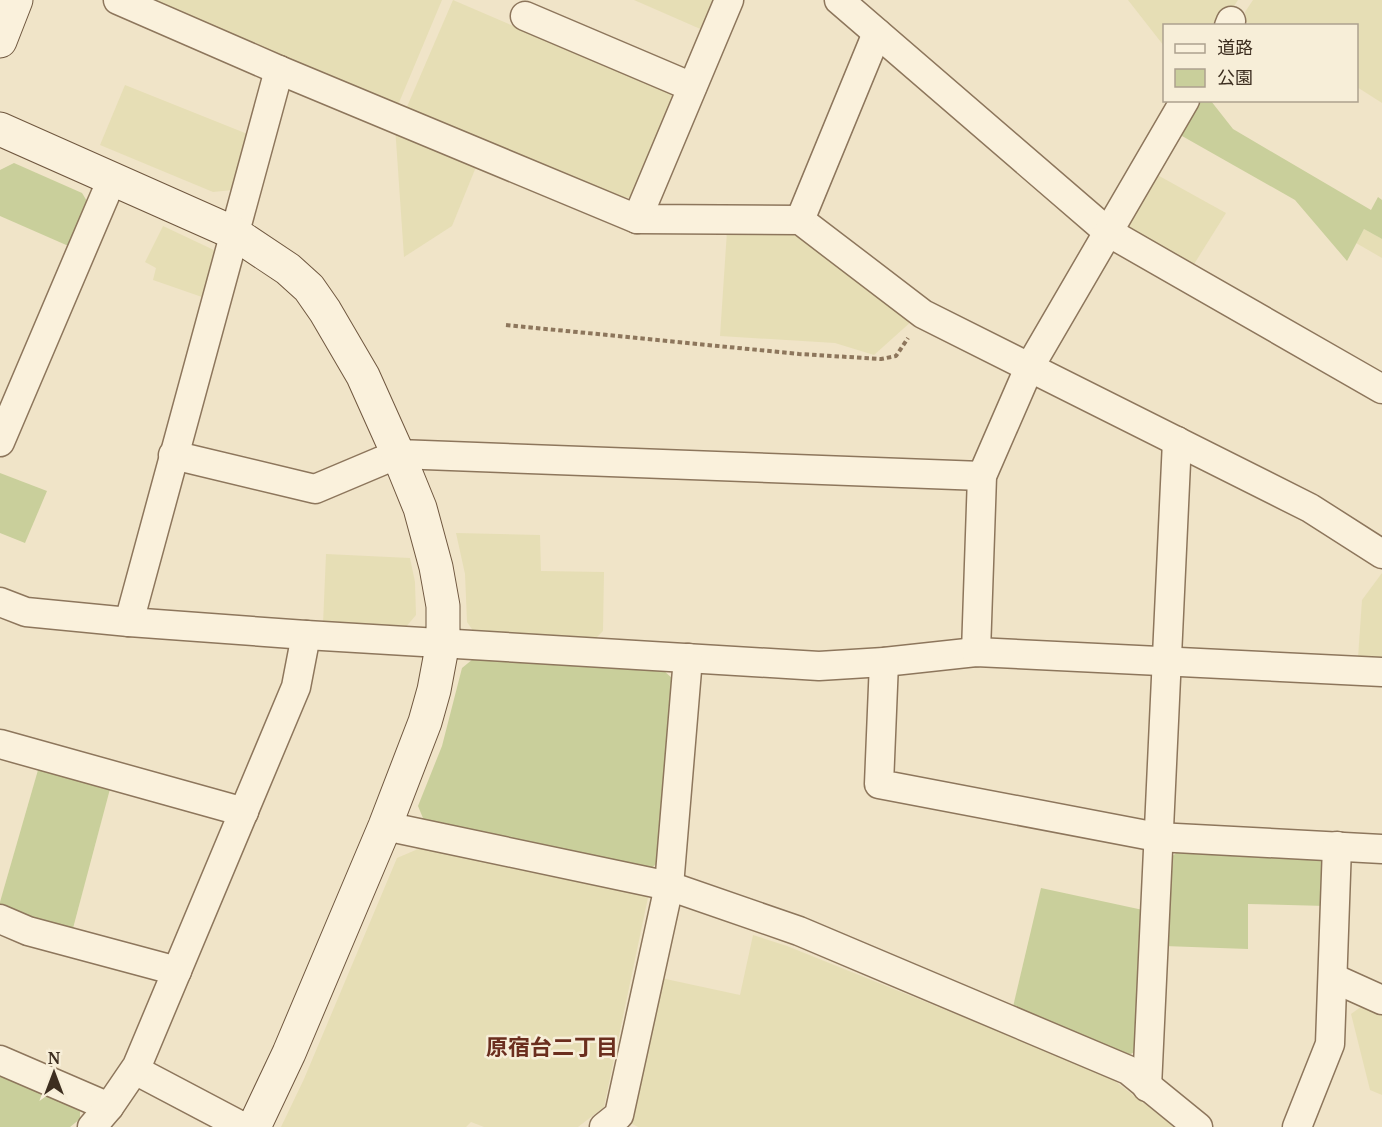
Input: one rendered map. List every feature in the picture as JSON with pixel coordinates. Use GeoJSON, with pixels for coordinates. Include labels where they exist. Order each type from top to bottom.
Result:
{"type":"FeatureCollection","features":[{"type":"Feature","properties":{"kind":"street"},"geometry":{"type":"LineString","coordinates":[[0,40],[16,0]]}},
{"type":"Feature","properties":{"kind":"street"},"geometry":{"type":"LineString","coordinates":[[118,0],[279,70],[637,219],[800,220],[923,314],[1310,508],[1382,554]]}},
{"type":"Feature","properties":{"kind":"street"},"geometry":{"type":"LineString","coordinates":[[637,219],[729,0]]}},
{"type":"Feature","properties":{"kind":"street"},"geometry":{"type":"LineString","coordinates":[[839,0],[1108,232],[1382,389]]}},
{"type":"Feature","properties":{"kind":"street"},"geometry":{"type":"LineString","coordinates":[[525,16],[692,87]]}},
{"type":"Feature","properties":{"kind":"street"},"geometry":{"type":"LineString","coordinates":[[800,220],[877,33]]}},
{"type":"Feature","properties":{"kind":"street"},"geometry":{"type":"LineString","coordinates":[[129,622],[279,70]]}},
{"type":"Feature","properties":{"kind":"street"},"geometry":{"type":"LineString","coordinates":[[976,652],[982,476],[1029,368],[1184,102]]}},
{"type":"Feature","properties":{"kind":"street"},"geometry":{"type":"LineString","coordinates":[[0,129],[234,233],[288,269],[309,288],[326,310],[363,376],[420,508],[436,567],[443,606],[443,642],[425,722],[385,826],[294,1042],[254,1127]]}},
{"type":"Feature","properties":{"kind":"street"},"geometry":{"type":"LineString","coordinates":[[0,442],[112,179]]}},
{"type":"Feature","properties":{"kind":"street"},"geometry":{"type":"LineString","coordinates":[[1147,1087],[1177,441]]}},
{"type":"Feature","properties":{"kind":"street"},"geometry":{"type":"LineString","coordinates":[[173,455],[315,489],[398,454],[982,476]]}},
{"type":"Feature","properties":{"kind":"street"},"geometry":{"type":"LineString","coordinates":[[0,602],[26,612],[129,622],[819,666],[976,652],[1382,672]]}},
{"type":"Feature","properties":{"kind":"street"},"geometry":{"type":"LineString","coordinates":[[0,1060],[101,1117],[135,1070],[296,687],[306,635]]}},
{"type":"Feature","properties":{"kind":"street"},"geometry":{"type":"LineString","coordinates":[[604,1127],[619,1115],[669,886],[688,658]]}},
{"type":"Feature","properties":{"kind":"street"},"geometry":{"type":"LineString","coordinates":[[884,662],[879,784],[1157,837],[1382,849]]}},
{"type":"Feature","properties":{"kind":"street"},"geometry":{"type":"LineString","coordinates":[[0,744],[244,812]]}},
{"type":"Feature","properties":{"kind":"street"},"geometry":{"type":"LineString","coordinates":[[385,826],[669,886],[799,931],[1128,1070],[1198,1127]]}},
{"type":"Feature","properties":{"kind":"street"},"geometry":{"type":"LineString","coordinates":[[1297,1127],[1330,1044],[1337,846]]}},
{"type":"Feature","properties":{"kind":"street"},"geometry":{"type":"LineString","coordinates":[[0,919],[28,931],[177,971]]}},
{"type":"Feature","properties":{"kind":"street"},"geometry":{"type":"LineString","coordinates":[[1333,978],[1382,1000]]}},
{"type":"Feature","properties":{"kind":"street"},"geometry":{"type":"LineString","coordinates":[[135,1070],[243,1127]]}},
{"type":"Feature","properties":{"kind":"path"},"geometry":{"type":"LineString","coordinates":[[506,325],[799,354],[881,359],[890,358],[900,351],[923,314]]}},
{"type":"Feature","properties":{"kind":"shaded area"},"geometry":{"type":"Polygon","coordinates":[[[154,0],[442,0],[398,105],[154,0]]]}},
{"type":"Feature","properties":{"kind":"shaded area"},"geometry":{"type":"Polygon","coordinates":[[[453,0],[676,96],[632,198],[612,196],[406,109],[453,0]]]}},
{"type":"Feature","properties":{"kind":"shaded area"},"geometry":{"type":"Polygon","coordinates":[[[634,0],[718,0],[705,31],[634,0]]]}},
{"type":"Feature","properties":{"kind":"shaded area"},"geometry":{"type":"Polygon","coordinates":[[[1128,0],[1238,0],[1223,24],[1163,24],[1163,45],[1128,0]]]}},
{"type":"Feature","properties":{"kind":"shaded area"},"geometry":{"type":"Polygon","coordinates":[[[1253,0],[1382,0],[1382,103],[1358,88],[1358,24],[1251,24],[1246,22],[1245,12],[1253,0]]]}},
{"type":"Feature","properties":{"kind":"shaded area"},"geometry":{"type":"Polygon","coordinates":[[[125,85],[250,135],[233,190],[213,192],[100,145],[125,85]]]}},
{"type":"Feature","properties":{"kind":"shaded area"},"geometry":{"type":"Polygon","coordinates":[[[395,126],[478,162],[452,226],[404,257],[395,126]]]}},
{"type":"Feature","properties":{"kind":"shaded area"},"geometry":{"type":"Polygon","coordinates":[[[1152,172],[1226,213],[1191,269],[1127,232],[1123,221],[1152,172]]]}},
{"type":"Feature","properties":{"kind":"shaded area"},"geometry":{"type":"Polygon","coordinates":[[[163,226],[216,251],[202,297],[153,280],[156,268],[145,262],[163,226]]]}},
{"type":"Feature","properties":{"kind":"shaded area"},"geometry":{"type":"Polygon","coordinates":[[[1364,229],[1382,239],[1382,258],[1356,243],[1364,229]]]}},
{"type":"Feature","properties":{"kind":"shaded area"},"geometry":{"type":"Polygon","coordinates":[[[727,231],[794,231],[913,320],[874,355],[835,343],[720,336],[727,231]]]}},
{"type":"Feature","properties":{"kind":"shaded area"},"geometry":{"type":"Polygon","coordinates":[[[456,533],[540,535],[541,571],[604,572],[603,631],[592,642],[476,635],[467,622],[465,574],[456,533]]]}},
{"type":"Feature","properties":{"kind":"shaded area"},"geometry":{"type":"Polygon","coordinates":[[[326,554],[410,558],[415,582],[416,615],[405,628],[323,624],[326,554]]]}},
{"type":"Feature","properties":{"kind":"shaded area"},"geometry":{"type":"Polygon","coordinates":[[[1382,573],[1382,660],[1358,658],[1362,600],[1382,573]]]}},
{"type":"Feature","properties":{"kind":"shaded area"},"geometry":{"type":"Polygon","coordinates":[[[432,843],[650,888],[604,1107],[578,1127],[484,1127],[471,1122],[466,1127],[281,1127],[304,1079],[397,858],[432,843]]]}},
{"type":"Feature","properties":{"kind":"shaded area"},"geometry":{"type":"Polygon","coordinates":[[[753,935],[787,946],[1107,1075],[1175,1127],[638,1127],[628,1122],[661,978],[740,995],[753,935]]]}},
{"type":"Feature","properties":{"kind":"shaded area"},"geometry":{"type":"Polygon","coordinates":[[[1365,1004],[1382,1012],[1382,1095],[1370,1090],[1351,1014],[1365,1004]]]}},
{"type":"Feature","properties":{"kind":"green space"},"geometry":{"type":"Polygon","coordinates":[[[1191,102],[1212,102],[1233,129],[1371,210],[1378,197],[1382,200],[1382,239],[1364,229],[1347,261],[1295,200],[1175,132],[1191,102]]]}},
{"type":"Feature","properties":{"kind":"green space"},"geometry":{"type":"Polygon","coordinates":[[[14,163],[82,193],[90,206],[73,248],[0,216],[0,170],[14,163]]]}},
{"type":"Feature","properties":{"kind":"green space"},"geometry":{"type":"Polygon","coordinates":[[[0,473],[47,491],[25,543],[0,533],[0,473]]]}},
{"type":"Feature","properties":{"kind":"green space"},"geometry":{"type":"Polygon","coordinates":[[[473,659],[663,670],[673,679],[662,860],[651,868],[425,823],[418,806],[442,746],[462,668],[473,659]]]}},
{"type":"Feature","properties":{"kind":"green space"},"geometry":{"type":"Polygon","coordinates":[[[38,770],[110,789],[72,932],[0,909],[0,902],[38,770]]]}},
{"type":"Feature","properties":{"kind":"green space"},"geometry":{"type":"Polygon","coordinates":[[[1176,853],[1319,858],[1327,869],[1326,906],[1248,904],[1248,949],[1164,946],[1165,863],[1176,853]]]}},
{"type":"Feature","properties":{"kind":"green space"},"geometry":{"type":"Polygon","coordinates":[[[1041,888],[1143,910],[1137,1051],[1122,1058],[1012,1011],[1041,888]]]}},
{"type":"Feature","properties":{"kind":"green space"},"geometry":{"type":"Polygon","coordinates":[[[0,1072],[80,1108],[80,1119],[70,1127],[0,1127],[0,1072]]]}},
{"type":"Feature","properties":{"kind":"district","name":"原宿台二丁目"},"geometry":{"type":"Point","coordinates":[552,1046]}}]}
